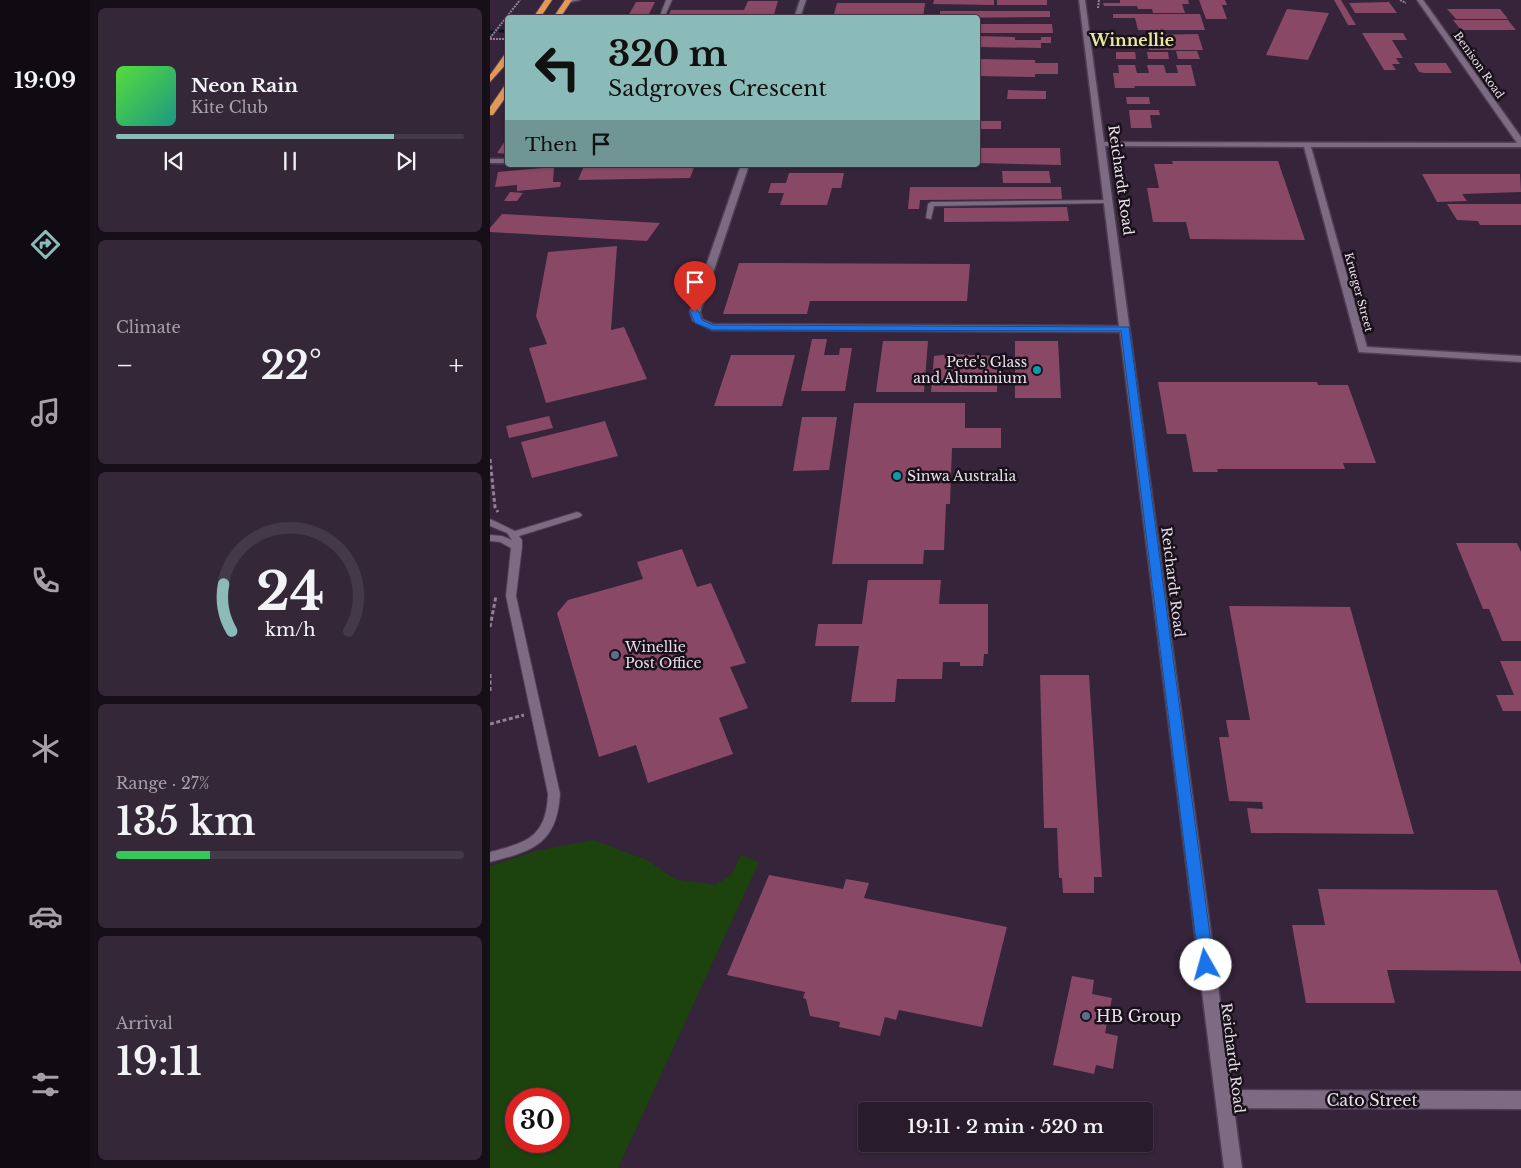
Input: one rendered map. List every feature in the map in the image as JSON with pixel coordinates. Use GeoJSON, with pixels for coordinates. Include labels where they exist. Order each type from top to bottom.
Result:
{"type":"FeatureCollection","features":[{"type":"Feature","properties":{"kind":"highway"},"geometry":{"type":"LineString","coordinates":[[538,15],[549,0]]}},
{"type":"Feature","properties":{"kind":"highway"},"geometry":{"type":"LineString","coordinates":[[544,15],[554,0]]}},
{"type":"Feature","properties":{"kind":"highway"},"geometry":{"type":"LineString","coordinates":[[558,15],[568,1]]}},
{"type":"Feature","properties":{"kind":"highway"},"geometry":{"type":"LineString","coordinates":[[491,79],[505,60]]}},
{"type":"Feature","properties":{"kind":"highway"},"geometry":{"type":"LineString","coordinates":[[491,79],[505,67]]}},
{"type":"Feature","properties":{"kind":"highway"},"geometry":{"type":"LineString","coordinates":[[490,113],[505,91]]}},
{"type":"Feature","properties":{"kind":"street"},"geometry":{"type":"LineString","coordinates":[[568,1],[577,0]]}},
{"type":"Feature","properties":{"kind":"street"},"geometry":{"type":"LineString","coordinates":[[797,15],[802,0]]}},
{"type":"Feature","properties":{"kind":"street","name":"Reichardt Road"},"geometry":{"type":"LineString","coordinates":[[1082,0],[1233,1168]]}},
{"type":"Feature","properties":{"kind":"street","name":"Benison Road"},"geometry":{"type":"LineString","coordinates":[[1420,0],[1521,144]]}},
{"type":"Feature","properties":{"kind":"street"},"geometry":{"type":"LineString","coordinates":[[1101,144],[1521,144]]}},
{"type":"Feature","properties":{"kind":"street","name":"Krueger Street"},"geometry":{"type":"LineString","coordinates":[[1307,144],[1363,350],[1521,359]]}},
{"type":"Feature","properties":{"kind":"street"},"geometry":{"type":"LineString","coordinates":[[490,161],[505,161]]}},
{"type":"Feature","properties":{"kind":"street"},"geometry":{"type":"LineString","coordinates":[[744,167],[695,312],[698,322],[712,327],[1125,328]]}},
{"type":"Feature","properties":{"kind":"street","name":"Cato Street"},"geometry":{"type":"LineString","coordinates":[[1223,1099],[1521,1100]]}},
{"type":"Feature","properties":{"kind":"lane"},"geometry":{"type":"LineString","coordinates":[[662,15],[668,2]]}},
{"type":"Feature","properties":{"kind":"lane"},"geometry":{"type":"LineString","coordinates":[[929,218],[932,204],[1109,202]]}},
{"type":"Feature","properties":{"kind":"lane"},"geometry":{"type":"LineString","coordinates":[[490,522],[514,534],[578,515]]}},
{"type":"Feature","properties":{"kind":"lane"},"geometry":{"type":"LineString","coordinates":[[490,857],[517,850],[530,844],[548,826],[554,808],[554,794],[512,596],[517,547],[514,534]]}},
{"type":"Feature","properties":{"kind":"lane"},"geometry":{"type":"LineString","coordinates":[[490,538],[502,539],[517,547]]}},
{"type":"Feature","properties":{"kind":"lane"},"geometry":{"type":"LineString","coordinates":[[490,852],[530,844]]}},
{"type":"Feature","properties":{"kind":"path"},"geometry":{"type":"LineString","coordinates":[[508,15],[520,0]]}},
{"type":"Feature","properties":{"kind":"path"},"geometry":{"type":"LineString","coordinates":[[1098,0],[1098,8]]}},
{"type":"Feature","properties":{"kind":"path"},"geometry":{"type":"LineString","coordinates":[[1400,0],[1406,3]]}},
{"type":"Feature","properties":{"kind":"path"},"geometry":{"type":"LineString","coordinates":[[490,38],[505,19]]}},
{"type":"Feature","properties":{"kind":"path"},"geometry":{"type":"LineString","coordinates":[[490,38],[505,39]]}},
{"type":"Feature","properties":{"kind":"path"},"geometry":{"type":"LineString","coordinates":[[490,674],[490,693]]}},
{"type":"Feature","properties":{"kind":"path"},"geometry":{"type":"LineString","coordinates":[[490,724],[537,712]]}},
{"type":"Feature","properties":{"kind":"green space"},"geometry":{"type":"Polygon","coordinates":[[[593,840],[647,860],[675,879],[715,885],[732,874],[741,855],[759,862],[618,1168],[490,1168],[490,866],[539,850],[593,840]]]}},
{"type":"Feature","properties":{"kind":"building"},"geometry":{"type":"Polygon","coordinates":[[[934,0],[994,0],[994,5],[933,4],[934,0]]]}},
{"type":"Feature","properties":{"kind":"building"},"geometry":{"type":"Polygon","coordinates":[[[997,0],[1047,0],[1047,5],[997,5],[997,0]]]}},
{"type":"Feature","properties":{"kind":"building"},"geometry":{"type":"Polygon","coordinates":[[[1120,0],[1188,0],[1189,4],[1182,4],[1185,13],[1153,13],[1152,9],[1138,9],[1137,6],[1104,6],[1103,3],[1120,3],[1120,0]]]}},
{"type":"Feature","properties":{"kind":"building"},"geometry":{"type":"Polygon","coordinates":[[[1199,0],[1225,0],[1227,5],[1222,5],[1227,19],[1206,19],[1199,0]]]}},
{"type":"Feature","properties":{"kind":"building"},"geometry":{"type":"Polygon","coordinates":[[[1334,0],[1341,0],[1356,25],[1348,25],[1334,0]]]}},
{"type":"Feature","properties":{"kind":"building"},"geometry":{"type":"Polygon","coordinates":[[[748,1],[778,1],[774,15],[668,15],[671,10],[744,10],[748,1]]]}},
{"type":"Feature","properties":{"kind":"building"},"geometry":{"type":"Polygon","coordinates":[[[636,2],[655,2],[648,15],[629,15],[636,2]]]}},
{"type":"Feature","properties":{"kind":"building"},"geometry":{"type":"Polygon","coordinates":[[[1389,2],[1397,13],[1355,13],[1349,3],[1389,2]]]}},
{"type":"Feature","properties":{"kind":"building"},"geometry":{"type":"Polygon","coordinates":[[[837,3],[925,3],[923,15],[834,15],[837,3]]]}},
{"type":"Feature","properties":{"kind":"building"},"geometry":{"type":"Polygon","coordinates":[[[1287,9],[1329,13],[1308,60],[1266,55],[1287,9]]]}},
{"type":"Feature","properties":{"kind":"building"},"geometry":{"type":"Polygon","coordinates":[[[1447,9],[1500,9],[1508,19],[1456,19],[1447,9]]]}},
{"type":"Feature","properties":{"kind":"building"},"geometry":{"type":"Polygon","coordinates":[[[940,11],[1050,11],[1050,17],[980,18],[980,15],[940,15],[940,11]]]}},
{"type":"Feature","properties":{"kind":"building"},"geometry":{"type":"Polygon","coordinates":[[[1113,14],[1200,14],[1205,30],[1138,30],[1135,18],[1113,18],[1113,14]]]}},
{"type":"Feature","properties":{"kind":"building"},"geometry":{"type":"Polygon","coordinates":[[[1453,20],[1508,20],[1516,30],[1461,30],[1453,20]]]}},
{"type":"Feature","properties":{"kind":"building"},"geometry":{"type":"Polygon","coordinates":[[[980,24],[1052,24],[1053,33],[980,33],[980,24]]]}},
{"type":"Feature","properties":{"kind":"building"},"geometry":{"type":"Polygon","coordinates":[[[1362,33],[1403,33],[1407,40],[1392,40],[1403,58],[1396,58],[1400,64],[1392,64],[1396,70],[1384,70],[1362,33]]]}},
{"type":"Feature","properties":{"kind":"building"},"geometry":{"type":"Polygon","coordinates":[[[1198,34],[1203,50],[1149,50],[1145,35],[1198,34]]]}},
{"type":"Feature","properties":{"kind":"building"},"geometry":{"type":"Polygon","coordinates":[[[980,36],[1015,37],[1015,40],[1041,40],[1041,37],[1051,37],[1051,43],[1041,43],[1041,48],[980,47],[980,36]]]}},
{"type":"Feature","properties":{"kind":"building"},"geometry":{"type":"Polygon","coordinates":[[[1176,51],[1197,51],[1200,59],[1178,59],[1176,51]]]}},
{"type":"Feature","properties":{"kind":"building"},"geometry":{"type":"Polygon","coordinates":[[[1116,52],[1135,52],[1136,59],[1116,59],[1116,52]]]}},
{"type":"Feature","properties":{"kind":"building"},"geometry":{"type":"Polygon","coordinates":[[[1147,52],[1168,52],[1169,59],[1148,59],[1147,52]]]}},
{"type":"Feature","properties":{"kind":"building"},"geometry":{"type":"Polygon","coordinates":[[[980,59],[1035,60],[1035,63],[1058,63],[1058,74],[1035,74],[1035,77],[980,76],[980,59]]]}},
{"type":"Feature","properties":{"kind":"building"},"geometry":{"type":"Polygon","coordinates":[[[1414,63],[1446,63],[1452,73],[1419,72],[1414,63]]]}},
{"type":"Feature","properties":{"kind":"building"},"geometry":{"type":"Polygon","coordinates":[[[1118,65],[1135,65],[1137,73],[1149,73],[1147,65],[1164,65],[1166,73],[1178,73],[1176,65],[1191,65],[1196,86],[1134,86],[1135,88],[1115,88],[1113,73],[1119,73],[1118,65]]]}},
{"type":"Feature","properties":{"kind":"building"},"geometry":{"type":"Polygon","coordinates":[[[1008,90],[1046,91],[1046,99],[1007,99],[1008,90]]]}},
{"type":"Feature","properties":{"kind":"building"},"geometry":{"type":"Polygon","coordinates":[[[1126,97],[1149,97],[1150,104],[1127,104],[1126,97]]]}},
{"type":"Feature","properties":{"kind":"building"},"geometry":{"type":"Polygon","coordinates":[[[1129,110],[1159,110],[1160,115],[1150,115],[1152,128],[1131,128],[1129,110]]]}},
{"type":"Feature","properties":{"kind":"building"},"geometry":{"type":"Polygon","coordinates":[[[980,121],[1001,121],[1001,129],[980,129],[980,121]]]}},
{"type":"Feature","properties":{"kind":"building"},"geometry":{"type":"Polygon","coordinates":[[[505,141],[505,154],[497,153],[505,141]]]}},
{"type":"Feature","properties":{"kind":"building"},"geometry":{"type":"Polygon","coordinates":[[[980,148],[1060,148],[1061,165],[980,163],[980,148]]]}},
{"type":"Feature","properties":{"kind":"building"},"geometry":{"type":"Polygon","coordinates":[[[1172,161],[1278,161],[1305,240],[1190,239],[1186,222],[1153,222],[1147,188],[1159,188],[1154,164],[1173,164],[1172,161]]]}},
{"type":"Feature","properties":{"kind":"building"},"geometry":{"type":"Polygon","coordinates":[[[554,167],[553,182],[561,182],[560,187],[517,191],[517,185],[495,187],[498,172],[554,167]]]}},
{"type":"Feature","properties":{"kind":"building"},"geometry":{"type":"Polygon","coordinates":[[[584,167],[694,167],[690,178],[578,180],[584,167]]]}},
{"type":"Feature","properties":{"kind":"building"},"geometry":{"type":"Polygon","coordinates":[[[1002,171],[1049,171],[1051,183],[1003,183],[1002,171]]]}},
{"type":"Feature","properties":{"kind":"building"},"geometry":{"type":"Polygon","coordinates":[[[789,173],[844,173],[841,188],[832,188],[827,205],[780,205],[784,193],[768,193],[771,183],[786,183],[789,173]]]}},
{"type":"Feature","properties":{"kind":"building"},"geometry":{"type":"Polygon","coordinates":[[[1422,174],[1520,174],[1521,192],[1462,194],[1467,201],[1437,202],[1422,174]]]}},
{"type":"Feature","properties":{"kind":"building"},"geometry":{"type":"Polygon","coordinates":[[[910,187],[1061,187],[1062,199],[920,200],[919,209],[908,209],[910,187]]]}},
{"type":"Feature","properties":{"kind":"building"},"geometry":{"type":"Polygon","coordinates":[[[510,192],[523,193],[517,201],[504,201],[510,192]]]}},
{"type":"Feature","properties":{"kind":"building"},"geometry":{"type":"Polygon","coordinates":[[[1447,204],[1521,204],[1521,225],[1480,225],[1478,221],[1457,220],[1447,204]]]}},
{"type":"Feature","properties":{"kind":"building"},"geometry":{"type":"Polygon","coordinates":[[[1067,207],[1069,221],[944,222],[944,208],[1067,207]]]}},
{"type":"Feature","properties":{"kind":"building"},"geometry":{"type":"Polygon","coordinates":[[[502,214],[660,223],[647,241],[490,232],[490,228],[502,214]]]}},
{"type":"Feature","properties":{"kind":"building"},"geometry":{"type":"Polygon","coordinates":[[[617,246],[611,330],[624,327],[647,379],[546,403],[529,348],[547,344],[536,316],[548,252],[617,246]]]}},
{"type":"Feature","properties":{"kind":"building"},"geometry":{"type":"Polygon","coordinates":[[[739,263],[970,264],[967,301],[810,301],[807,314],[723,314],[739,263]]]}},
{"type":"Feature","properties":{"kind":"building"},"geometry":{"type":"Polygon","coordinates":[[[812,339],[827,339],[824,355],[839,355],[840,348],[852,348],[845,391],[801,391],[812,339]]]}},
{"type":"Feature","properties":{"kind":"building"},"geometry":{"type":"Polygon","coordinates":[[[883,341],[928,341],[924,392],[876,392],[883,341]]]}},
{"type":"Feature","properties":{"kind":"building","name":"Pete's Glass and Aluminium"},"geometry":{"type":"Polygon","coordinates":[[[1015,341],[1058,341],[1061,398],[1015,398],[1015,341]]]}},
{"type":"Feature","properties":{"kind":"building"},"geometry":{"type":"Polygon","coordinates":[[[950,354],[997,356],[997,392],[931,392],[934,356],[950,354]]]}},
{"type":"Feature","properties":{"kind":"building"},"geometry":{"type":"Polygon","coordinates":[[[731,355],[795,355],[782,406],[714,406],[731,355]]]}},
{"type":"Feature","properties":{"kind":"building"},"geometry":{"type":"Polygon","coordinates":[[[1158,382],[1317,382],[1318,385],[1348,385],[1376,463],[1343,463],[1345,469],[1217,469],[1218,472],[1193,472],[1186,434],[1167,434],[1158,382]]]}},
{"type":"Feature","properties":{"kind":"building","name":"Sinwa Australia"},"geometry":{"type":"Polygon","coordinates":[[[854,403],[965,403],[965,428],[1001,428],[1001,448],[952,448],[950,504],[946,504],[944,550],[924,550],[923,564],[832,564],[854,403]]]}},
{"type":"Feature","properties":{"kind":"building"},"geometry":{"type":"Polygon","coordinates":[[[549,416],[553,428],[509,438],[506,426],[549,416]]]}},
{"type":"Feature","properties":{"kind":"building"},"geometry":{"type":"Polygon","coordinates":[[[802,417],[837,417],[829,470],[793,471],[802,417]]]}},
{"type":"Feature","properties":{"kind":"building"},"geometry":{"type":"Polygon","coordinates":[[[605,421],[618,456],[532,478],[521,442],[605,421]]]}},
{"type":"Feature","properties":{"kind":"building"},"geometry":{"type":"Polygon","coordinates":[[[1456,543],[1517,543],[1521,552],[1521,641],[1502,641],[1489,609],[1483,609],[1456,543]]]}},
{"type":"Feature","properties":{"kind":"building"},"geometry":{"type":"Polygon","coordinates":[[[682,549],[697,587],[711,583],[746,663],[730,667],[748,708],[719,718],[733,754],[648,783],[636,745],[599,757],[557,613],[568,600],[643,579],[637,562],[682,549]]]}},
{"type":"Feature","properties":{"kind":"building"},"geometry":{"type":"Polygon","coordinates":[[[868,580],[941,580],[939,604],[988,604],[988,654],[984,654],[983,666],[960,666],[960,662],[943,662],[942,679],[897,679],[895,702],[851,702],[859,646],[815,646],[818,624],[862,624],[868,580]]]}},
{"type":"Feature","properties":{"kind":"building"},"geometry":{"type":"Polygon","coordinates":[[[1229,606],[1350,607],[1414,834],[1251,833],[1247,808],[1263,809],[1262,802],[1229,801],[1219,737],[1229,737],[1226,720],[1250,720],[1229,606]]]}},
{"type":"Feature","properties":{"kind":"building"},"geometry":{"type":"Polygon","coordinates":[[[1500,661],[1521,661],[1521,711],[1503,711],[1496,695],[1514,695],[1500,661]]]}},
{"type":"Feature","properties":{"kind":"building"},"geometry":{"type":"Polygon","coordinates":[[[1040,675],[1089,675],[1102,877],[1094,877],[1094,893],[1063,893],[1062,878],[1059,878],[1057,828],[1044,828],[1040,675]]]}},
{"type":"Feature","properties":{"kind":"building"},"geometry":{"type":"Polygon","coordinates":[[[769,875],[843,889],[846,879],[869,883],[864,898],[1007,927],[982,1027],[899,1010],[896,1020],[885,1017],[880,1036],[839,1027],[840,1022],[810,1016],[806,999],[803,998],[805,992],[727,975],[769,875]]]}},
{"type":"Feature","properties":{"kind":"building"},"geometry":{"type":"Polygon","coordinates":[[[1318,889],[1497,890],[1521,965],[1521,971],[1387,970],[1395,1003],[1306,1003],[1292,925],[1325,925],[1318,889]]]}},
{"type":"Feature","properties":{"kind":"building","name":"HB Group"},"geometry":{"type":"Polygon","coordinates":[[[1072,976],[1094,980],[1092,994],[1112,998],[1105,1033],[1118,1036],[1113,1069],[1096,1065],[1094,1074],[1053,1065],[1072,976]]]}},
{"type":"Feature","properties":{"kind":"waterway"},"geometry":{"type":"LineString","coordinates":[[500,31],[505,31]]}},
{"type":"Feature","properties":{"kind":"place","name":"Pete's Glass and Aluminium"},"geometry":{"type":"Point","coordinates":[1037,370]}},
{"type":"Feature","properties":{"kind":"place","name":"Sinwa Australia"},"geometry":{"type":"Point","coordinates":[897,476]}},
{"type":"Feature","properties":{"kind":"place","name":"Winellie Post Office"},"geometry":{"type":"Point","coordinates":[615,655]}},
{"type":"Feature","properties":{"kind":"place","name":"HB Group"},"geometry":{"type":"Point","coordinates":[1086,1016]}},
{"type":"Feature","properties":{"kind":"district","name":"Winnellie"},"geometry":{"type":"Point","coordinates":[1132,40]}},
{"type":"Feature","properties":{"kind":"route"},"geometry":{"type":"LineString","coordinates":[[695,312],[698,322],[712,327],[1125,328],[1206,965]]}}]}
